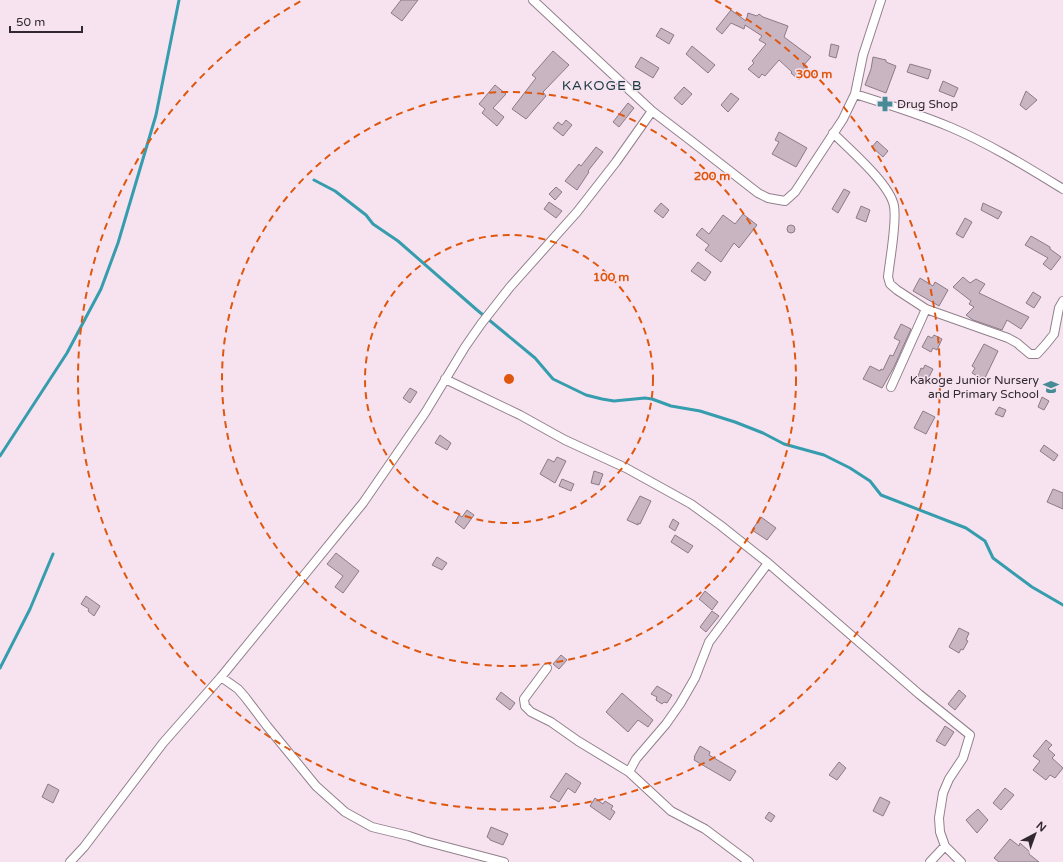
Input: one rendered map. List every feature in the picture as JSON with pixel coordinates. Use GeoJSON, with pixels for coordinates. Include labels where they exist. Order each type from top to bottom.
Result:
{"type":"FeatureCollection","features":[{"type":"Feature","properties":{"kind":"street"},"geometry":{"type":"LineString","coordinates":[[533,0],[652,111],[758,193],[777,200],[785,201],[795,192],[843,119],[855,94],[861,63],[881,0]]}},
{"type":"Feature","properties":{"kind":"street"},"geometry":{"type":"LineString","coordinates":[[855,94],[916,114],[951,128],[997,151],[1063,189]]}},
{"type":"Feature","properties":{"kind":"street"},"geometry":{"type":"LineString","coordinates":[[70,862],[84,847],[163,743],[221,677],[363,503],[425,414],[465,347],[490,313],[515,282],[578,212],[652,111]]}},
{"type":"Feature","properties":{"kind":"street"},"geometry":{"type":"LineString","coordinates":[[833,133],[882,182],[891,196],[894,207],[894,221],[888,277],[890,284],[897,290],[926,309],[1008,338],[1017,343],[1030,354],[1037,354],[1054,334],[1059,308],[1063,301]]}},
{"type":"Feature","properties":{"kind":"street"},"geometry":{"type":"LineString","coordinates":[[891,387],[926,309]]}},
{"type":"Feature","properties":{"kind":"street"},"geometry":{"type":"LineString","coordinates":[[445,379],[520,415],[565,440],[626,468],[684,500],[720,525],[768,563],[919,694],[970,735],[963,758],[949,779],[943,793],[939,818],[940,832],[945,846],[961,862]]}},
{"type":"Feature","properties":{"kind":"street"},"geometry":{"type":"LineString","coordinates":[[628,772],[636,759],[666,724],[680,704],[695,678],[710,642],[768,563]]}},
{"type":"Feature","properties":{"kind":"street"},"geometry":{"type":"LineString","coordinates":[[547,668],[524,699],[525,706],[531,712],[551,722],[578,741],[628,772],[671,811],[705,829],[749,862]]}},
{"type":"Feature","properties":{"kind":"street"},"geometry":{"type":"LineString","coordinates":[[221,677],[245,697],[266,726],[316,786],[345,812],[372,827],[504,862]]}},
{"type":"Feature","properties":{"kind":"street"},"geometry":{"type":"LineString","coordinates":[[930,862],[945,846]]}},
{"type":"Feature","properties":{"kind":"building"},"geometry":{"type":"Polygon","coordinates":[[[401,0],[418,0],[402,21],[391,13],[401,0]]]}},
{"type":"Feature","properties":{"kind":"building"},"geometry":{"type":"Polygon","coordinates":[[[731,10],[746,21],[748,13],[757,16],[759,14],[763,17],[788,26],[784,37],[811,57],[803,66],[808,69],[799,80],[779,60],[765,76],[762,74],[759,78],[748,69],[754,63],[752,61],[766,44],[759,40],[762,36],[745,25],[744,29],[731,23],[722,34],[716,29],[731,10]]]}},
{"type":"Feature","properties":{"kind":"building"},"geometry":{"type":"Polygon","coordinates":[[[661,28],[674,35],[669,44],[656,36],[661,28]]]}},
{"type":"Feature","properties":{"kind":"building"},"geometry":{"type":"Polygon","coordinates":[[[831,44],[839,46],[836,58],[829,56],[831,44]]]}},
{"type":"Feature","properties":{"kind":"building"},"geometry":{"type":"Polygon","coordinates":[[[692,46],[715,65],[708,73],[686,54],[692,46]]]}},
{"type":"Feature","properties":{"kind":"building"},"geometry":{"type":"Polygon","coordinates":[[[553,51],[569,65],[543,92],[546,96],[526,119],[512,109],[536,78],[532,75],[553,51]]]}},
{"type":"Feature","properties":{"kind":"building"},"geometry":{"type":"Polygon","coordinates":[[[641,57],[659,68],[653,78],[635,67],[641,57]]]}},
{"type":"Feature","properties":{"kind":"building"},"geometry":{"type":"Polygon","coordinates":[[[873,57],[886,60],[886,62],[896,66],[886,93],[865,85],[871,69],[873,57]]]}},
{"type":"Feature","properties":{"kind":"building"},"geometry":{"type":"Polygon","coordinates":[[[910,64],[931,70],[928,79],[907,72],[910,64]]]}},
{"type":"Feature","properties":{"kind":"building"},"geometry":{"type":"Polygon","coordinates":[[[943,81],[958,88],[954,97],[939,91],[943,81]]]}},
{"type":"Feature","properties":{"kind":"building"},"geometry":{"type":"Polygon","coordinates":[[[495,85],[506,94],[493,108],[504,117],[497,126],[482,113],[485,109],[479,104],[495,85]]]}},
{"type":"Feature","properties":{"kind":"building"},"geometry":{"type":"Polygon","coordinates":[[[684,87],[692,94],[682,105],[674,98],[684,87]]]}},
{"type":"Feature","properties":{"kind":"building"},"geometry":{"type":"Polygon","coordinates":[[[1026,91],[1037,100],[1026,110],[1020,105],[1026,91]]]}},
{"type":"Feature","properties":{"kind":"building"},"geometry":{"type":"Polygon","coordinates":[[[731,93],[739,99],[728,112],[721,105],[731,93]]]}},
{"type":"Feature","properties":{"kind":"building"},"geometry":{"type":"Polygon","coordinates":[[[628,103],[634,108],[619,127],[613,122],[628,103]]]}},
{"type":"Feature","properties":{"kind":"building"},"geometry":{"type":"Polygon","coordinates":[[[566,120],[572,125],[563,136],[553,128],[558,122],[562,125],[566,120]]]}},
{"type":"Feature","properties":{"kind":"building"},"geometry":{"type":"Polygon","coordinates":[[[779,132],[807,148],[796,167],[772,154],[779,142],[775,140],[779,132]]]}},
{"type":"Feature","properties":{"kind":"building"},"geometry":{"type":"Polygon","coordinates":[[[877,141],[888,151],[883,157],[872,147],[877,141]]]}},
{"type":"Feature","properties":{"kind":"building"},"geometry":{"type":"Polygon","coordinates":[[[596,147],[603,152],[588,171],[589,172],[577,190],[565,181],[579,164],[581,166],[596,147]]]}},
{"type":"Feature","properties":{"kind":"building"},"geometry":{"type":"Polygon","coordinates":[[[556,187],[562,192],[555,200],[549,194],[556,187]]]}},
{"type":"Feature","properties":{"kind":"building"},"geometry":{"type":"Polygon","coordinates":[[[844,189],[850,192],[838,213],[832,209],[844,189]]]}},
{"type":"Feature","properties":{"kind":"building"},"geometry":{"type":"Polygon","coordinates":[[[549,202],[562,211],[556,218],[544,209],[549,202]]]}},
{"type":"Feature","properties":{"kind":"building"},"geometry":{"type":"Polygon","coordinates":[[[661,203],[669,210],[663,218],[654,211],[661,203]]]}},
{"type":"Feature","properties":{"kind":"building"},"geometry":{"type":"Polygon","coordinates":[[[983,203],[1002,212],[998,219],[981,210],[983,203]]]}},
{"type":"Feature","properties":{"kind":"building"},"geometry":{"type":"Polygon","coordinates":[[[861,206],[870,210],[866,222],[856,218],[861,206]]]}},
{"type":"Feature","properties":{"kind":"building"},"geometry":{"type":"Polygon","coordinates":[[[743,214],[757,225],[739,248],[734,243],[721,262],[705,250],[709,245],[696,235],[702,228],[709,234],[723,215],[735,224],[743,214]]]}},
{"type":"Feature","properties":{"kind":"building"},"geometry":{"type":"Polygon","coordinates":[[[965,218],[972,222],[963,238],[956,234],[965,218]]]}},
{"type":"Feature","properties":{"kind":"building"},"geometry":{"type":"Polygon","coordinates":[[[789,225],[793,225],[795,229],[793,233],[789,233],[787,231],[787,227],[789,225]]]}},
{"type":"Feature","properties":{"kind":"building"},"geometry":{"type":"Polygon","coordinates":[[[1031,236],[1050,247],[1050,249],[1061,257],[1051,270],[1043,264],[1048,258],[1025,245],[1031,236]]]}},
{"type":"Feature","properties":{"kind":"building"},"geometry":{"type":"Polygon","coordinates":[[[698,262],[711,272],[705,281],[691,271],[698,262]]]}},
{"type":"Feature","properties":{"kind":"building"},"geometry":{"type":"Polygon","coordinates":[[[963,277],[970,283],[976,279],[985,284],[979,293],[1029,317],[1021,329],[1007,320],[1002,330],[973,320],[966,315],[974,307],[969,304],[971,301],[953,287],[963,277]]]}},
{"type":"Feature","properties":{"kind":"building"},"geometry":{"type":"Polygon","coordinates":[[[920,278],[933,286],[935,282],[948,290],[939,306],[913,291],[920,278]]]}},
{"type":"Feature","properties":{"kind":"building"},"geometry":{"type":"Polygon","coordinates":[[[1033,292],[1041,297],[1034,308],[1026,303],[1033,292]]]}},
{"type":"Feature","properties":{"kind":"building"},"geometry":{"type":"Polygon","coordinates":[[[901,324],[911,329],[894,367],[882,388],[863,379],[870,366],[880,371],[881,369],[883,370],[890,355],[893,356],[900,341],[894,338],[901,324]]]}},
{"type":"Feature","properties":{"kind":"building"},"geometry":{"type":"Polygon","coordinates":[[[934,335],[942,339],[937,350],[933,348],[931,352],[922,347],[928,336],[932,338],[934,335]]]}},
{"type":"Feature","properties":{"kind":"building"},"geometry":{"type":"Polygon","coordinates":[[[984,344],[998,351],[984,380],[972,373],[975,368],[972,366],[984,344]]]}},
{"type":"Feature","properties":{"kind":"building"},"geometry":{"type":"Polygon","coordinates":[[[925,365],[933,369],[925,385],[917,381],[921,368],[923,369],[925,365]]]}},
{"type":"Feature","properties":{"kind":"building"},"geometry":{"type":"Polygon","coordinates":[[[410,388],[417,392],[410,403],[403,398],[410,388]]]}},
{"type":"Feature","properties":{"kind":"building"},"geometry":{"type":"Polygon","coordinates":[[[1042,397],[1049,401],[1044,410],[1038,407],[1042,397]]]}},
{"type":"Feature","properties":{"kind":"building"},"geometry":{"type":"Polygon","coordinates":[[[999,407],[1006,410],[1003,417],[995,414],[999,407]]]}},
{"type":"Feature","properties":{"kind":"building"},"geometry":{"type":"Polygon","coordinates":[[[923,411],[935,417],[926,434],[914,428],[923,411]]]}},
{"type":"Feature","properties":{"kind":"building"},"geometry":{"type":"Polygon","coordinates":[[[440,435],[451,443],[447,450],[435,443],[440,435]]]}},
{"type":"Feature","properties":{"kind":"building"},"geometry":{"type":"Polygon","coordinates":[[[1044,445],[1058,455],[1054,461],[1040,451],[1044,445]]]}},
{"type":"Feature","properties":{"kind":"building"},"geometry":{"type":"Polygon","coordinates":[[[557,457],[566,461],[555,483],[540,474],[548,459],[554,462],[557,457]]]}},
{"type":"Feature","properties":{"kind":"building"},"geometry":{"type":"Polygon","coordinates":[[[594,471],[603,474],[599,485],[591,483],[594,471]]]}},
{"type":"Feature","properties":{"kind":"building"},"geometry":{"type":"Polygon","coordinates":[[[562,479],[574,484],[571,491],[559,486],[562,479]]]}},
{"type":"Feature","properties":{"kind":"building"},"geometry":{"type":"Polygon","coordinates":[[[1053,489],[1063,493],[1063,509],[1047,502],[1053,489]]]}},
{"type":"Feature","properties":{"kind":"building"},"geometry":{"type":"Polygon","coordinates":[[[640,496],[651,501],[640,524],[638,523],[638,525],[627,520],[640,496]]]}},
{"type":"Feature","properties":{"kind":"building"},"geometry":{"type":"Polygon","coordinates":[[[467,510],[474,515],[464,529],[455,522],[459,515],[462,517],[467,510]]]}},
{"type":"Feature","properties":{"kind":"building"},"geometry":{"type":"Polygon","coordinates":[[[761,517],[776,528],[767,540],[752,530],[761,517]]]}},
{"type":"Feature","properties":{"kind":"building"},"geometry":{"type":"Polygon","coordinates":[[[673,519],[679,523],[675,531],[669,527],[673,519]]]}},
{"type":"Feature","properties":{"kind":"building"},"geometry":{"type":"Polygon","coordinates":[[[675,535],[693,546],[688,553],[671,542],[675,535]]]}},
{"type":"Feature","properties":{"kind":"building"},"geometry":{"type":"Polygon","coordinates":[[[336,553],[359,571],[343,593],[335,587],[343,576],[327,564],[336,553]]]}},
{"type":"Feature","properties":{"kind":"building"},"geometry":{"type":"Polygon","coordinates":[[[437,557],[447,563],[442,570],[432,565],[437,557]]]}},
{"type":"Feature","properties":{"kind":"building"},"geometry":{"type":"Polygon","coordinates":[[[705,591],[718,602],[712,610],[699,599],[705,591]]]}},
{"type":"Feature","properties":{"kind":"building"},"geometry":{"type":"Polygon","coordinates":[[[86,596],[100,606],[94,616],[88,611],[89,609],[81,604],[86,596]]]}},
{"type":"Feature","properties":{"kind":"building"},"geometry":{"type":"Polygon","coordinates":[[[712,611],[719,616],[706,632],[700,627],[712,611]]]}},
{"type":"Feature","properties":{"kind":"building"},"geometry":{"type":"Polygon","coordinates":[[[959,628],[969,633],[966,640],[968,641],[963,650],[961,649],[959,653],[949,647],[959,628]]]}},
{"type":"Feature","properties":{"kind":"building"},"geometry":{"type":"Polygon","coordinates":[[[561,655],[567,660],[559,669],[553,664],[561,655]]]}},
{"type":"Feature","properties":{"kind":"building"},"geometry":{"type":"Polygon","coordinates":[[[657,686],[672,695],[667,703],[664,702],[662,704],[656,700],[657,697],[651,694],[657,686]]]}},
{"type":"Feature","properties":{"kind":"building"},"geometry":{"type":"Polygon","coordinates":[[[959,690],[966,696],[955,710],[948,704],[959,690]]]}},
{"type":"Feature","properties":{"kind":"building"},"geometry":{"type":"Polygon","coordinates":[[[501,692],[515,703],[510,710],[496,699],[501,692]]]}},
{"type":"Feature","properties":{"kind":"building"},"geometry":{"type":"Polygon","coordinates":[[[622,693],[653,720],[648,727],[638,720],[628,732],[606,712],[622,693]]]}},
{"type":"Feature","properties":{"kind":"building"},"geometry":{"type":"Polygon","coordinates":[[[945,726],[954,732],[945,746],[936,741],[945,726]]]}},
{"type":"Feature","properties":{"kind":"building"},"geometry":{"type":"Polygon","coordinates":[[[1046,740],[1052,745],[1048,749],[1055,755],[1052,758],[1063,768],[1055,778],[1050,775],[1046,780],[1033,770],[1040,761],[1033,756],[1046,740]]]}},
{"type":"Feature","properties":{"kind":"building"},"geometry":{"type":"Polygon","coordinates":[[[700,746],[710,752],[709,755],[736,771],[730,781],[694,760],[700,746]]]}},
{"type":"Feature","properties":{"kind":"building"},"geometry":{"type":"Polygon","coordinates":[[[839,762],[846,768],[837,780],[829,775],[839,762]]]}},
{"type":"Feature","properties":{"kind":"building"},"geometry":{"type":"Polygon","coordinates":[[[566,773],[581,783],[575,793],[568,788],[559,802],[550,797],[566,773]]]}},
{"type":"Feature","properties":{"kind":"building"},"geometry":{"type":"Polygon","coordinates":[[[48,784],[59,790],[53,803],[42,797],[48,784]]]}},
{"type":"Feature","properties":{"kind":"building"},"geometry":{"type":"Polygon","coordinates":[[[1005,788],[1014,795],[1001,810],[993,803],[1005,788]]]}},
{"type":"Feature","properties":{"kind":"building"},"geometry":{"type":"Polygon","coordinates":[[[880,797],[890,802],[883,816],[873,811],[880,797]]]}},
{"type":"Feature","properties":{"kind":"building"},"geometry":{"type":"Polygon","coordinates":[[[595,798],[603,804],[605,801],[613,806],[611,809],[615,812],[610,820],[590,806],[595,798]]]}},
{"type":"Feature","properties":{"kind":"building"},"geometry":{"type":"Polygon","coordinates":[[[978,809],[988,820],[977,833],[966,820],[978,809]]]}},
{"type":"Feature","properties":{"kind":"building"},"geometry":{"type":"Polygon","coordinates":[[[769,812],[775,816],[771,822],[765,818],[769,812]]]}},
{"type":"Feature","properties":{"kind":"building"},"geometry":{"type":"Polygon","coordinates":[[[491,827],[508,834],[503,845],[490,840],[487,837],[491,827]]]}},
{"type":"Feature","properties":{"kind":"building"},"geometry":{"type":"Polygon","coordinates":[[[1010,839],[1019,846],[1020,843],[1030,852],[1029,854],[1039,862],[999,862],[994,858],[1010,839]]]}},
{"type":"Feature","properties":{"kind":"waterway"},"geometry":{"type":"LineString","coordinates":[[0,456],[67,353],[101,289],[118,243],[156,115],[179,0]]}},
{"type":"Feature","properties":{"kind":"waterway"},"geometry":{"type":"LineString","coordinates":[[314,180],[335,191],[366,215],[373,224],[398,241],[535,358],[553,379],[586,395],[602,399],[614,401],[645,398],[671,406],[700,411],[735,422],[763,433],[784,444],[824,455],[850,468],[870,481],[881,495],[966,528],[985,541],[993,558],[1032,587],[1063,605]]}},
{"type":"Feature","properties":{"kind":"waterway"},"geometry":{"type":"LineString","coordinates":[[0,668],[30,609],[53,554]]}},
{"type":"Feature","properties":{"kind":"place","name":"Drug Shop"},"geometry":{"type":"Point","coordinates":[885,104]}},
{"type":"Feature","properties":{"kind":"place","name":"Kakoge Junior Nursery and Primary School"},"geometry":{"type":"Point","coordinates":[1051,387]}},
{"type":"Feature","properties":{"kind":"district","name":"KAKOGE B"},"geometry":{"type":"Point","coordinates":[602,85]}}]}
